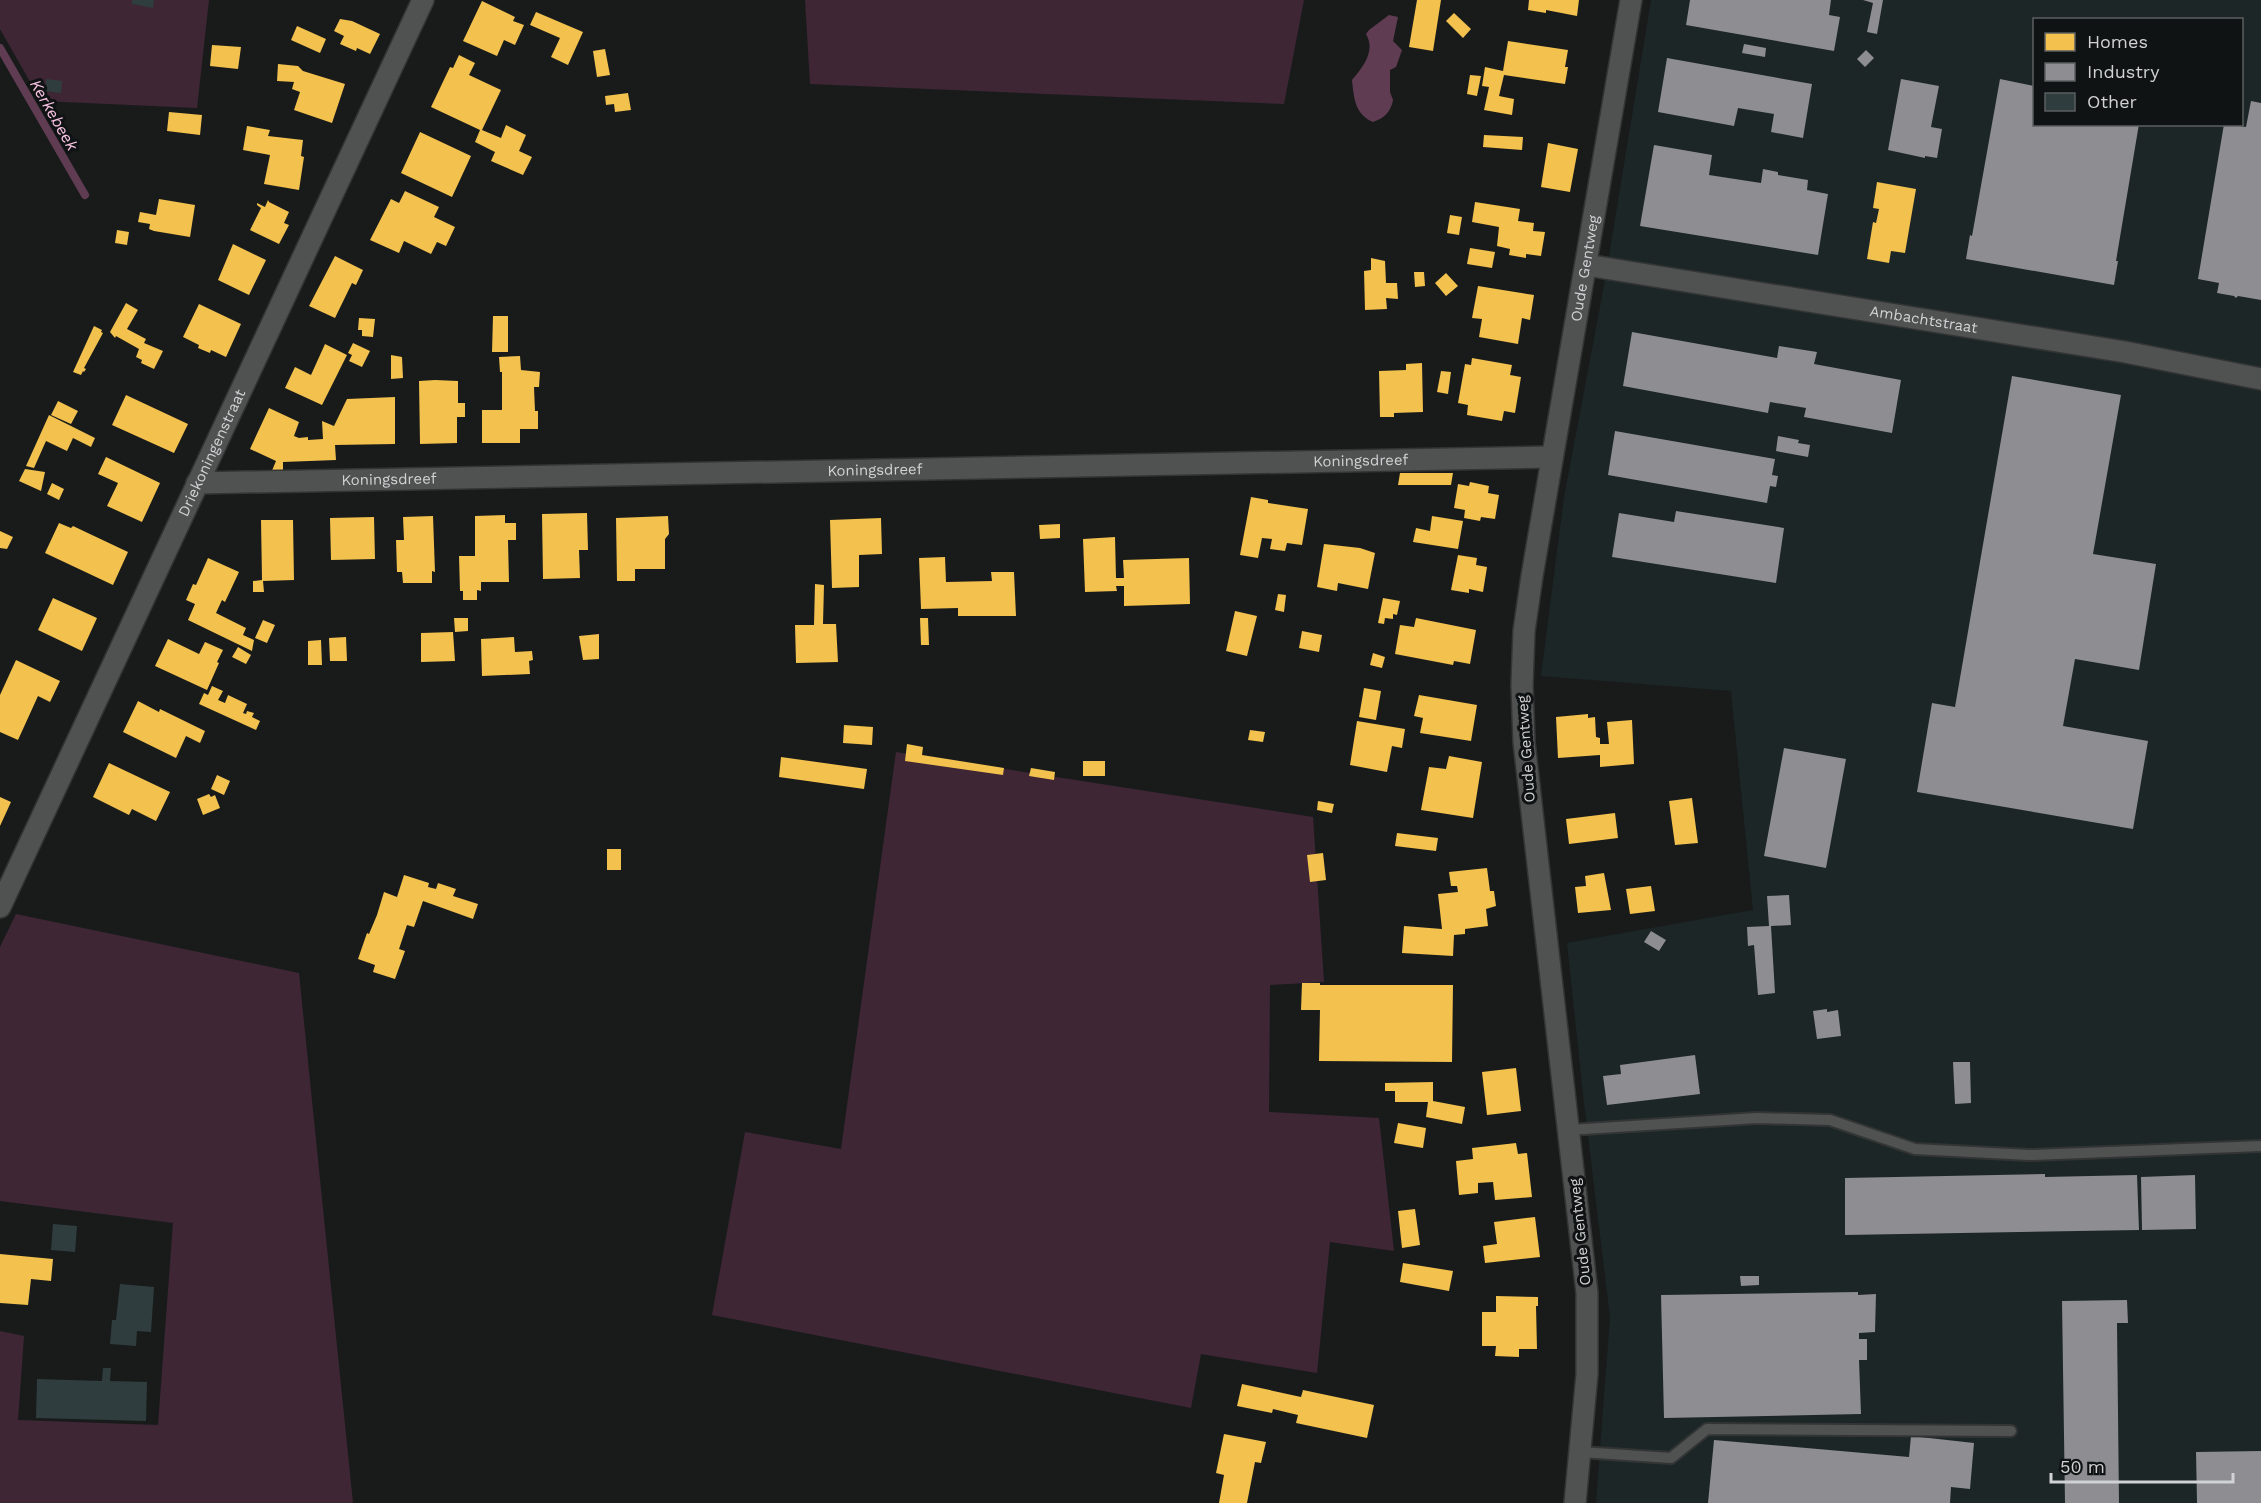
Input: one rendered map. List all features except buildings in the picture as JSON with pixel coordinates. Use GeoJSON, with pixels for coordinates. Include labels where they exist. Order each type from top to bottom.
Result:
{"type":"FeatureCollection","features":[{"type":"Feature","properties":{"kind":"street","name":"Driekoningenstraat"},"geometry":{"type":"LineString","coordinates":[[0,907],[423,0]]}},
{"type":"Feature","properties":{"kind":"street","name":"Oude Gentweg"},"geometry":{"type":"LineString","coordinates":[[1575,1503],[1587,1374],[1588,1322],[1585,1269],[1528,787],[1522,685],[1524,631],[1551,457],[1631,0]]}},
{"type":"Feature","properties":{"kind":"street","name":"Ambachtstraat"},"geometry":{"type":"LineString","coordinates":[[1586,265],[2125,352],[2261,379]]}},
{"type":"Feature","properties":{"kind":"street","name":"Koningsdreef"},"geometry":{"type":"LineString","coordinates":[[197,483],[1551,457]]}},
{"type":"Feature","properties":{"kind":"lane"},"geometry":{"type":"LineString","coordinates":[[1569,1130],[1756,1118],[1830,1120],[1915,1149],[2029,1155],[2261,1146]]}},
{"type":"Feature","properties":{"kind":"lane"},"geometry":{"type":"LineString","coordinates":[[1580,1452],[1671,1458],[1707,1428],[2011,1431]]}},
{"type":"Feature","properties":{"kind":"shaded area"},"geometry":{"type":"Polygon","coordinates":[[[0,0],[209,0],[197,108],[41,101],[0,29],[0,0]]]}},
{"type":"Feature","properties":{"kind":"shaded area"},"geometry":{"type":"Polygon","coordinates":[[[805,0],[1304,0],[1284,104],[810,84],[805,0]]]}},
{"type":"Feature","properties":{"kind":"shaded area"},"geometry":{"type":"Polygon","coordinates":[[[1651,0],[2261,0],[2261,1503],[1596,1503],[1610,1317],[1567,943],[1753,910],[1731,691],[1541,676],[1564,497],[1604,286],[1651,0]]]}},
{"type":"Feature","properties":{"kind":"shaded area"},"geometry":{"type":"Polygon","coordinates":[[[1389,15],[1398,17],[1393,41],[1402,50],[1396,67],[1390,70],[1390,92],[1393,100],[1391,108],[1387,114],[1373,122],[1362,115],[1359,110],[1352,80],[1369,53],[1369,40],[1366,34],[1389,15]]]}},
{"type":"Feature","properties":{"kind":"shaded area"},"geometry":{"type":"Polygon","coordinates":[[[896,752],[1313,817],[1324,982],[1270,985],[1269,1112],[1379,1118],[1394,1251],[1330,1242],[1317,1373],[1201,1354],[1191,1408],[712,1315],[745,1132],[841,1149],[896,752]]]}},
{"type":"Feature","properties":{"kind":"shaded area"},"geometry":{"type":"Polygon","coordinates":[[[16,914],[299,973],[353,1503],[0,1503],[0,1331],[24,1336],[18,1420],[158,1425],[173,1223],[0,1201],[0,947],[16,914]]]}},
{"type":"Feature","properties":{"kind":"waterway","name":"Kerkebeek"},"geometry":{"type":"LineString","coordinates":[[0,48],[85,195]]}}]}
